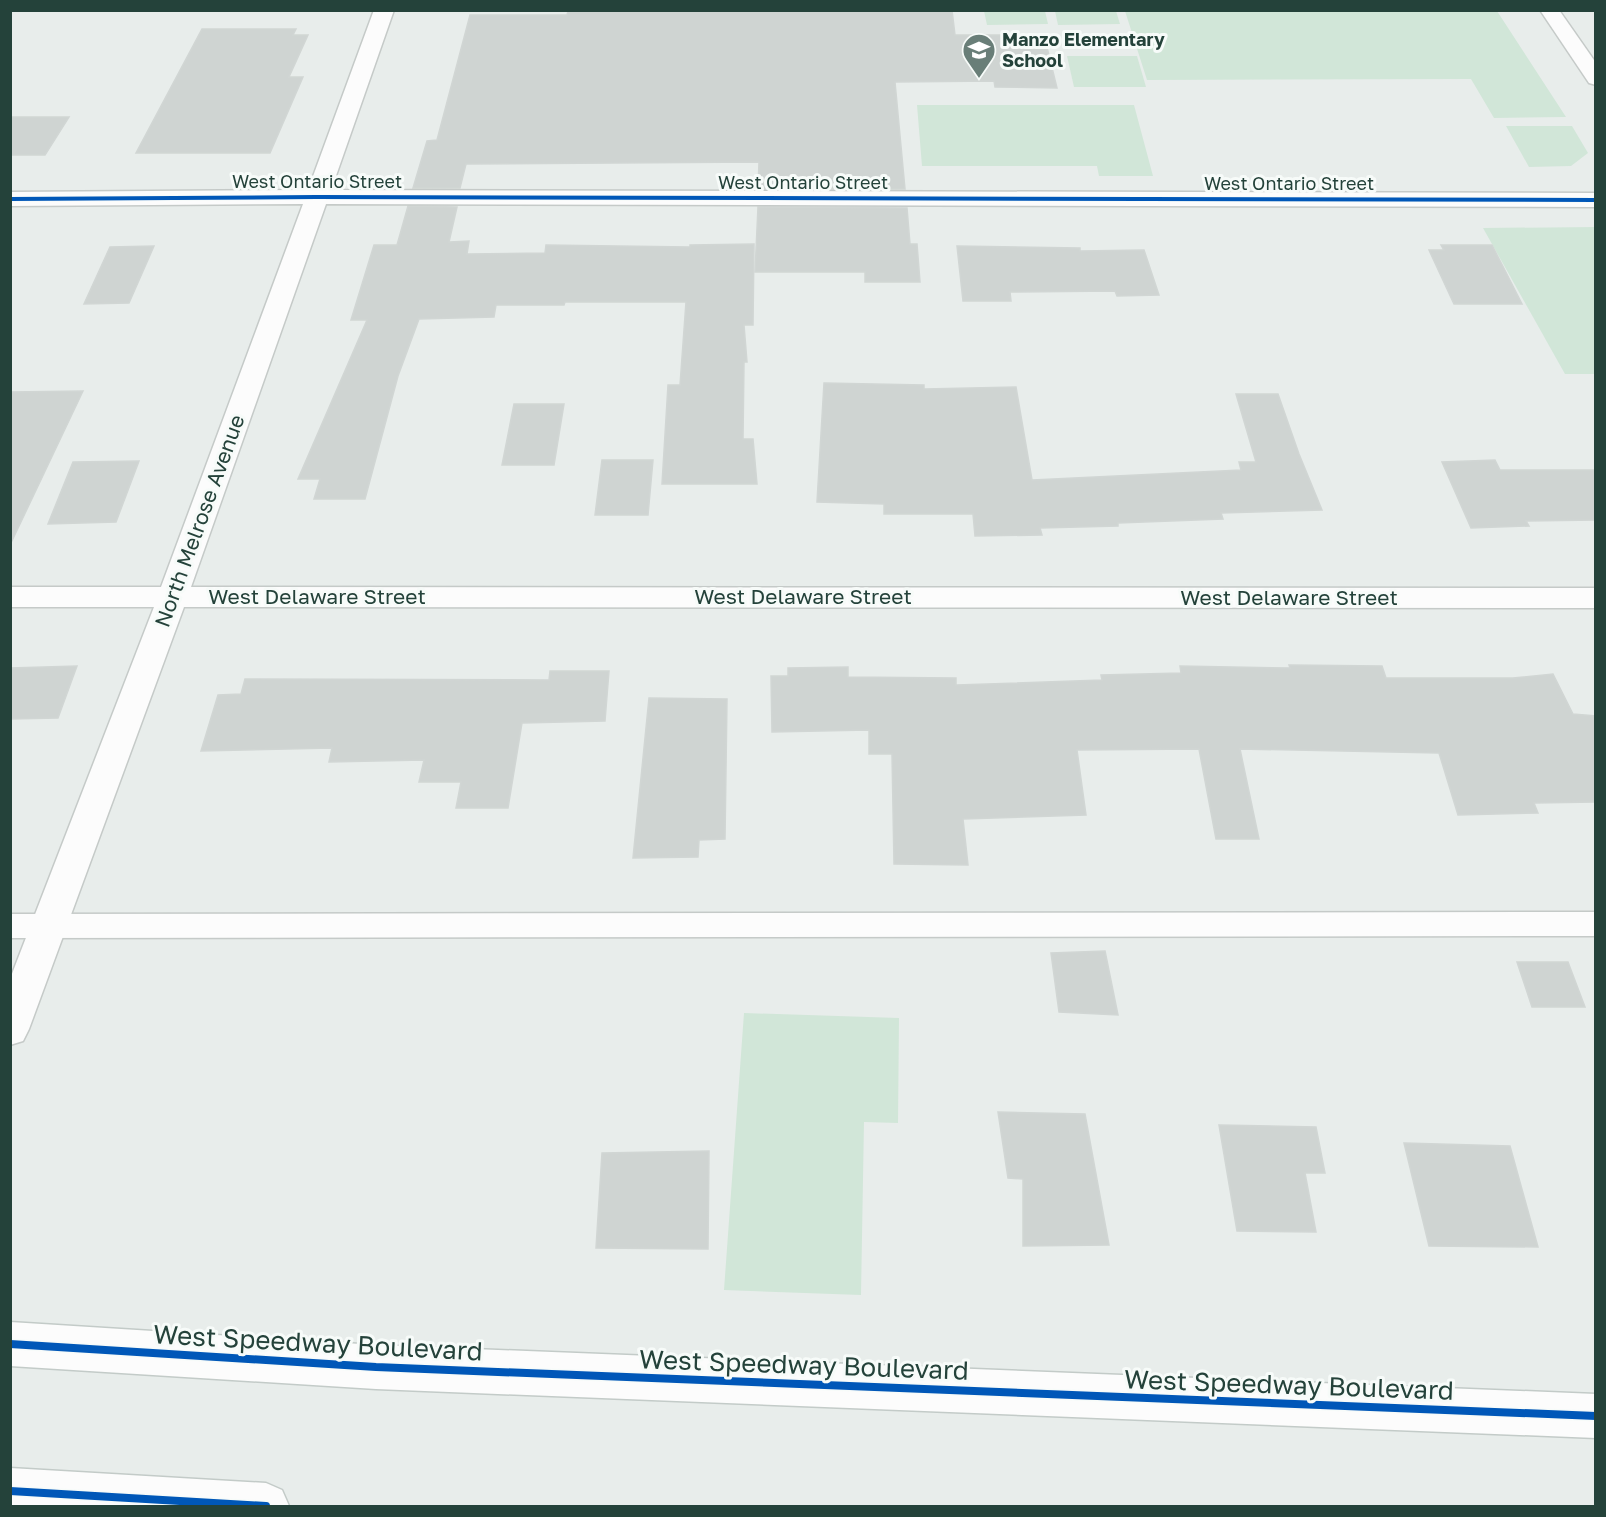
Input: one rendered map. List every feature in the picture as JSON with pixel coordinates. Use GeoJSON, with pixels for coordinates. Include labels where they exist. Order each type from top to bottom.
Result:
{"type":"FeatureCollection","features":[{"type":"Feature","properties":{"kind":"street","name":"North Melrose Avenue"},"geometry":{"type":"LineString","coordinates":[[10,1029],[173,596],[384,10]]}},
{"type":"Feature","properties":{"kind":"street"},"geometry":{"type":"LineString","coordinates":[[1549,10],[1596,79]]}},
{"type":"Feature","properties":{"kind":"street","name":"West Ontario Street"},"geometry":{"type":"LineString","coordinates":[[10,199],[316,197],[1596,200]]}},
{"type":"Feature","properties":{"kind":"street","name":"West Delaware Street"},"geometry":{"type":"LineString","coordinates":[[10,597],[1596,598]]}},
{"type":"Feature","properties":{"kind":"street","name":"West Speedway Boulevard"},"geometry":{"type":"LineString","coordinates":[[10,1344],[388,1368],[1596,1416]]}},
{"type":"Feature","properties":{"kind":"street"},"geometry":{"type":"LineString","coordinates":[[10,1491],[267,1506]]}},
{"type":"Feature","properties":{"kind":"lane"},"geometry":{"type":"LineString","coordinates":[[10,926],[1596,924]]}},
{"type":"Feature","properties":{"kind":"green space"},"geometry":{"type":"Polygon","coordinates":[[[984,11],[1045,11],[1048,24],[987,25],[984,11]]]}},
{"type":"Feature","properties":{"kind":"green space"},"geometry":{"type":"Polygon","coordinates":[[[1055,11],[1116,11],[1120,24],[1058,25],[1055,11]]]}},
{"type":"Feature","properties":{"kind":"green space"},"geometry":{"type":"Polygon","coordinates":[[[1125,11],[1497,11],[1566,117],[1494,118],[1471,79],[1147,80],[1125,11]]]}},
{"type":"Feature","properties":{"kind":"green space"},"geometry":{"type":"Polygon","coordinates":[[[1067,56],[1137,56],[1146,87],[1074,87],[1067,56]]]}},
{"type":"Feature","properties":{"kind":"green space"},"geometry":{"type":"Polygon","coordinates":[[[917,105],[1134,105],[1153,176],[1099,176],[1097,166],[922,166],[917,105]]]}},
{"type":"Feature","properties":{"kind":"green space"},"geometry":{"type":"Polygon","coordinates":[[[1506,126],[1572,126],[1588,153],[1571,166],[1529,167],[1506,126]]]}},
{"type":"Feature","properties":{"kind":"green space"},"geometry":{"type":"Polygon","coordinates":[[[1595,227],[1595,374],[1565,374],[1483,228],[1595,227]]]}},
{"type":"Feature","properties":{"kind":"green space"},"geometry":{"type":"Polygon","coordinates":[[[744,1013],[899,1018],[898,1123],[864,1122],[861,1295],[724,1290],[744,1013]]]}},
{"type":"Feature","properties":{"kind":"building"},"geometry":{"type":"Polygon","coordinates":[[[952,10],[955,35],[1044,35],[1057,88],[995,87],[994,81],[895,82],[905,189],[758,189],[759,162],[466,164],[460,188],[413,188],[427,141],[437,140],[470,15],[567,15],[568,11],[952,10]]]}},
{"type":"Feature","properties":{"kind":"building"},"geometry":{"type":"Polygon","coordinates":[[[202,29],[296,29],[293,35],[308,35],[289,77],[303,77],[270,153],[136,153],[202,29]]]}},
{"type":"Feature","properties":{"kind":"building"},"geometry":{"type":"Polygon","coordinates":[[[10,117],[69,117],[45,155],[10,155],[10,117]]]}},
{"type":"Feature","properties":{"kind":"building"},"geometry":{"type":"Polygon","coordinates":[[[408,206],[457,207],[449,242],[469,241],[467,254],[545,253],[546,245],[690,247],[690,245],[754,244],[753,325],[744,325],[747,362],[744,362],[743,439],[753,439],[757,484],[662,484],[668,385],[680,385],[686,302],[565,302],[564,305],[496,305],[494,317],[419,319],[398,376],[365,499],[314,499],[320,479],[298,479],[367,320],[351,320],[374,245],[397,245],[408,206]]]}},
{"type":"Feature","properties":{"kind":"building"},"geometry":{"type":"Polygon","coordinates":[[[758,207],[907,208],[910,244],[917,244],[920,282],[865,282],[865,272],[755,272],[758,207]]]}},
{"type":"Feature","properties":{"kind":"building"},"geometry":{"type":"Polygon","coordinates":[[[1441,245],[1492,245],[1522,304],[1454,304],[1429,250],[1444,250],[1441,245]]]}},
{"type":"Feature","properties":{"kind":"building"},"geometry":{"type":"Polygon","coordinates":[[[154,246],[129,303],[84,304],[110,247],[154,246]]]}},
{"type":"Feature","properties":{"kind":"building"},"geometry":{"type":"Polygon","coordinates":[[[957,246],[1080,248],[1080,251],[1144,250],[1159,295],[1117,296],[1115,291],[1010,292],[1011,301],[963,301],[957,246]]]}},
{"type":"Feature","properties":{"kind":"building"},"geometry":{"type":"Polygon","coordinates":[[[824,383],[924,385],[924,389],[1016,387],[1032,480],[1241,470],[1239,462],[1256,462],[1236,394],[1278,394],[1322,510],[1221,513],[1223,519],[1118,523],[1118,526],[1040,528],[1042,535],[975,536],[973,514],[884,514],[884,504],[817,502],[824,383]]]}},
{"type":"Feature","properties":{"kind":"building"},"geometry":{"type":"Polygon","coordinates":[[[83,391],[10,545],[10,392],[83,391]]]}},
{"type":"Feature","properties":{"kind":"building"},"geometry":{"type":"Polygon","coordinates":[[[514,404],[564,404],[554,465],[502,465],[514,404]]]}},
{"type":"Feature","properties":{"kind":"building"},"geometry":{"type":"Polygon","coordinates":[[[602,460],[653,460],[648,515],[595,515],[602,460]]]}},
{"type":"Feature","properties":{"kind":"building"},"geometry":{"type":"Polygon","coordinates":[[[1495,460],[1500,470],[1596,470],[1596,520],[1526,521],[1529,526],[1471,528],[1442,462],[1495,460]]]}},
{"type":"Feature","properties":{"kind":"building"},"geometry":{"type":"Polygon","coordinates":[[[139,461],[116,522],[48,524],[73,462],[139,461]]]}},
{"type":"Feature","properties":{"kind":"building"},"geometry":{"type":"Polygon","coordinates":[[[1289,665],[1382,666],[1386,678],[1513,678],[1553,674],[1573,714],[1596,716],[1596,802],[1534,803],[1538,813],[1458,815],[1439,753],[1240,749],[1259,839],[1216,839],[1199,749],[1077,750],[1086,815],[963,819],[968,865],[894,864],[892,754],[869,754],[869,730],[772,732],[771,676],[788,676],[788,668],[848,667],[848,677],[956,678],[956,685],[1102,680],[1101,675],[1181,673],[1180,666],[1290,668],[1289,665]]]}},
{"type":"Feature","properties":{"kind":"building"},"geometry":{"type":"Polygon","coordinates":[[[77,666],[58,718],[10,719],[10,668],[77,666]]]}},
{"type":"Feature","properties":{"kind":"building"},"geometry":{"type":"Polygon","coordinates":[[[550,671],[609,671],[605,721],[522,723],[508,808],[456,808],[461,782],[419,782],[424,760],[329,762],[332,748],[201,751],[218,695],[241,694],[245,679],[549,680],[550,671]]]}},
{"type":"Feature","properties":{"kind":"building"},"geometry":{"type":"Polygon","coordinates":[[[649,698],[727,699],[725,839],[699,840],[698,857],[633,858],[649,698]]]}},
{"type":"Feature","properties":{"kind":"building"},"geometry":{"type":"Polygon","coordinates":[[[1105,951],[1118,1015],[1059,1012],[1051,953],[1105,951]]]}},
{"type":"Feature","properties":{"kind":"building"},"geometry":{"type":"Polygon","coordinates":[[[1517,962],[1568,962],[1585,1007],[1532,1007],[1517,962]]]}},
{"type":"Feature","properties":{"kind":"building"},"geometry":{"type":"Polygon","coordinates":[[[998,1112],[1085,1114],[1109,1245],[1023,1246],[1023,1179],[1008,1178],[998,1112]]]}},
{"type":"Feature","properties":{"kind":"building"},"geometry":{"type":"Polygon","coordinates":[[[1219,1125],[1316,1127],[1325,1173],[1305,1173],[1316,1232],[1237,1231],[1219,1125]]]}},
{"type":"Feature","properties":{"kind":"building"},"geometry":{"type":"Polygon","coordinates":[[[1404,1143],[1510,1146],[1538,1247],[1429,1246],[1404,1143]]]}},
{"type":"Feature","properties":{"kind":"building"},"geometry":{"type":"Polygon","coordinates":[[[709,1151],[708,1249],[596,1248],[602,1153],[709,1151]]]}},
{"type":"Feature","properties":{"kind":"cycle path"},"geometry":{"type":"LineString","coordinates":[[10,199],[316,197],[1596,200]]}},
{"type":"Feature","properties":{"kind":"cycle path"},"geometry":{"type":"LineString","coordinates":[[10,1344],[376,1367],[1596,1416]]}},
{"type":"Feature","properties":{"kind":"cycle path"},"geometry":{"type":"LineString","coordinates":[[10,1491],[266,1506]]}},
{"type":"Feature","properties":{"kind":"place","name":"Manzo Elementary School"},"geometry":{"type":"Point","coordinates":[979,79]}}]}
